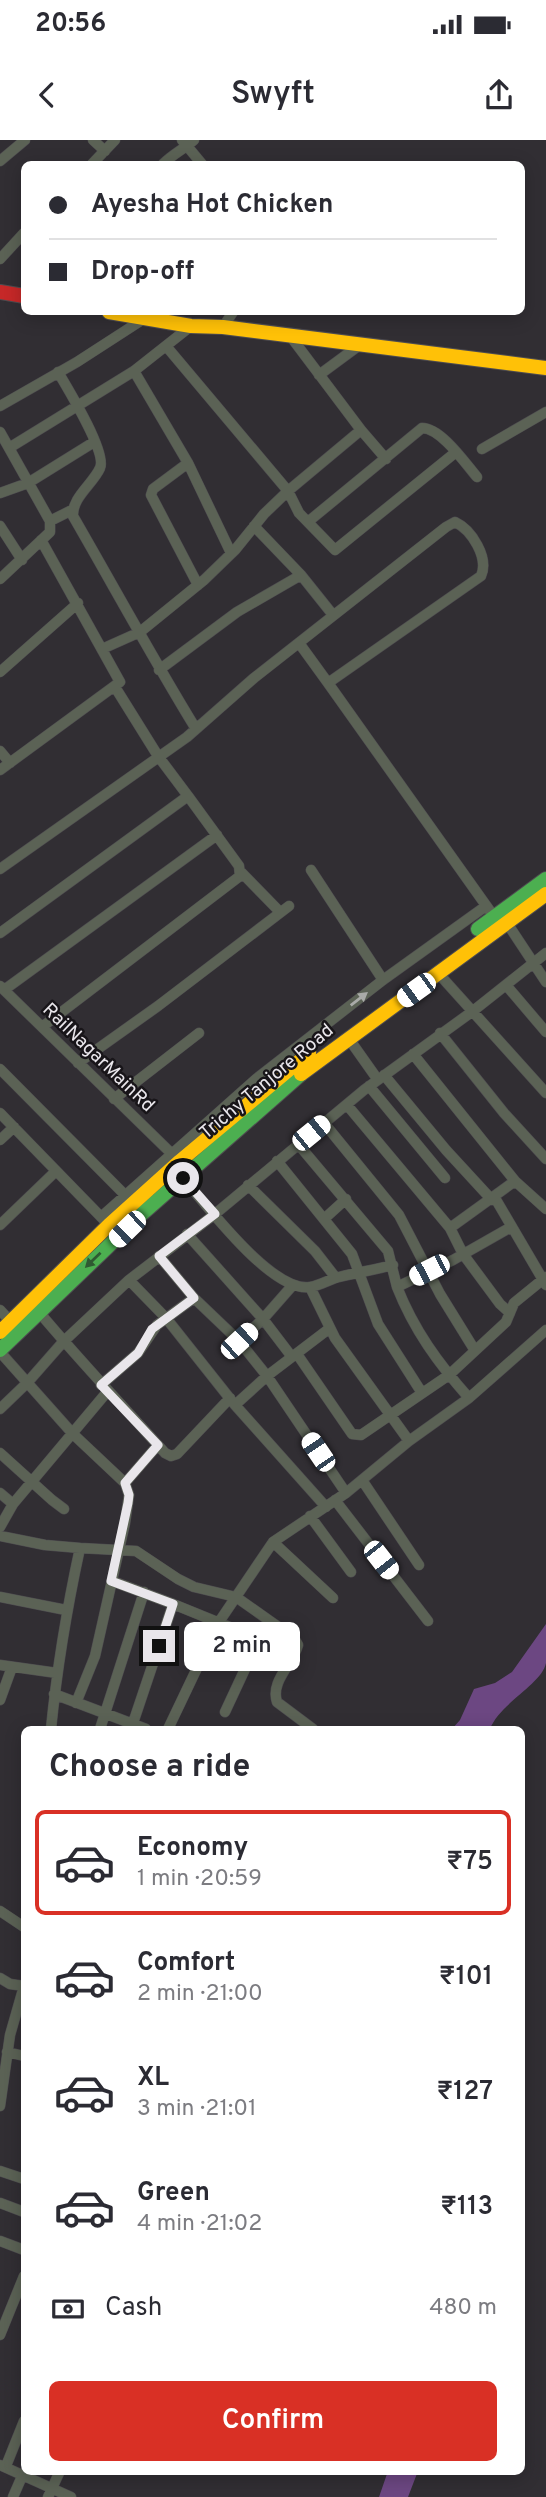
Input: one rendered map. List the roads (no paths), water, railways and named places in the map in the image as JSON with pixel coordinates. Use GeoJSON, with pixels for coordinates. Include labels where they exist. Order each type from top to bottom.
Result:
{"type":"FeatureCollection","features":[{"type":"Feature","properties":{"kind":"main road"},"geometry":{"type":"LineString","coordinates":[[0,292],[21,296]]}},
{"type":"Feature","properties":{"kind":"main road"},"geometry":{"type":"LineString","coordinates":[[127,315],[191,326],[223,327],[291,337],[361,343],[546,368]]}},
{"type":"Feature","properties":{"kind":"main road","name":"Trichy Tanjore Road"},"geometry":{"type":"LineString","coordinates":[[5,1327],[105,1221],[299,1060],[546,879]]}},
{"type":"Feature","properties":{"kind":"main road","name":"Trichy Tanjore Road"},"geometry":{"type":"LineString","coordinates":[[0,1351],[183,1178],[307,1069],[439,973],[496,915],[546,894]]}},
{"type":"Feature","properties":{"kind":"street"},"geometry":{"type":"LineString","coordinates":[[0,161],[25,140]]}},
{"type":"Feature","properties":{"kind":"street"},"geometry":{"type":"LineString","coordinates":[[93,140],[105,151]]}},
{"type":"Feature","properties":{"kind":"street"},"geometry":{"type":"LineString","coordinates":[[95,161],[115,140]]}},
{"type":"Feature","properties":{"kind":"street"},"geometry":{"type":"LineString","coordinates":[[166,161],[188,142],[200,161]]}},
{"type":"Feature","properties":{"kind":"street"},"geometry":{"type":"LineString","coordinates":[[0,259],[21,236]]}},
{"type":"Feature","properties":{"kind":"street"},"geometry":{"type":"LineString","coordinates":[[223,327],[231,315]]}},
{"type":"Feature","properties":{"kind":"street"},"geometry":{"type":"LineString","coordinates":[[0,406],[145,318]]}},
{"type":"Feature","properties":{"kind":"street"},"geometry":{"type":"LineString","coordinates":[[9,448],[134,371],[191,326]]}},
{"type":"Feature","properties":{"kind":"street"},"geometry":{"type":"LineString","coordinates":[[291,337],[386,459]]}},
{"type":"Feature","properties":{"kind":"street"},"geometry":{"type":"LineString","coordinates":[[319,375],[361,343]]}},
{"type":"Feature","properties":{"kind":"street"},"geometry":{"type":"LineString","coordinates":[[166,346],[288,491],[299,513],[335,550],[456,452]]}},
{"type":"Feature","properties":{"kind":"street"},"geometry":{"type":"LineString","coordinates":[[134,371],[188,463],[231,553]]}},
{"type":"Feature","properties":{"kind":"street"},"geometry":{"type":"LineString","coordinates":[[50,522],[72,510],[102,464],[101,456],[78,406],[58,373]]}},
{"type":"Feature","properties":{"kind":"street"},"geometry":{"type":"LineString","coordinates":[[482,449],[546,412]]}},
{"type":"Feature","properties":{"kind":"street"},"geometry":{"type":"LineString","coordinates":[[309,522],[422,428],[434,431],[477,477]]}},
{"type":"Feature","properties":{"kind":"street"},"geometry":{"type":"LineString","coordinates":[[102,649],[141,632],[198,585],[288,491],[361,430]]}},
{"type":"Feature","properties":{"kind":"street"},"geometry":{"type":"LineString","coordinates":[[0,432],[50,522],[50,533],[0,579]]}},
{"type":"Feature","properties":{"kind":"street"},"geometry":{"type":"LineString","coordinates":[[0,493],[29,483],[94,442]]}},
{"type":"Feature","properties":{"kind":"street"},"geometry":{"type":"LineString","coordinates":[[188,463],[153,489],[150,495],[198,585]]}},
{"type":"Feature","properties":{"kind":"street"},"geometry":{"type":"LineString","coordinates":[[72,510],[141,632],[159,670],[196,729]]}},
{"type":"Feature","properties":{"kind":"street"},"geometry":{"type":"LineString","coordinates":[[0,869],[196,729],[254,678],[436,534],[455,522],[463,526],[483,557],[485,567],[481,576],[328,682]]}},
{"type":"Feature","properties":{"kind":"street"},"geometry":{"type":"LineString","coordinates":[[0,526],[22,559]]}},
{"type":"Feature","properties":{"kind":"street"},"geometry":{"type":"LineString","coordinates":[[254,526],[301,575],[333,615]]}},
{"type":"Feature","properties":{"kind":"street"},"geometry":{"type":"LineString","coordinates":[[0,770],[119,685],[119,678],[41,540]]}},
{"type":"Feature","properties":{"kind":"street"},"geometry":{"type":"LineString","coordinates":[[159,670],[237,612],[301,575]]}},
{"type":"Feature","properties":{"kind":"street"},"geometry":{"type":"LineString","coordinates":[[0,672],[78,603]]}},
{"type":"Feature","properties":{"kind":"street"},"geometry":{"type":"LineString","coordinates":[[299,643],[546,982]]}},
{"type":"Feature","properties":{"kind":"street"},"geometry":{"type":"LineString","coordinates":[[78,1063],[285,909],[240,871],[217,835],[158,756],[116,687]]}},
{"type":"Feature","properties":{"kind":"street"},"geometry":{"type":"LineString","coordinates":[[0,751],[10,763]]}},
{"type":"Feature","properties":{"kind":"street"},"geometry":{"type":"LineString","coordinates":[[0,933],[188,796]]}},
{"type":"Feature","properties":{"kind":"street"},"geometry":{"type":"LineString","coordinates":[[2,988],[217,835]]}},
{"type":"Feature","properties":{"kind":"street"},"geometry":{"type":"LineString","coordinates":[[311,870],[383,981]]}},
{"type":"Feature","properties":{"kind":"street"},"geometry":{"type":"LineString","coordinates":[[42,1027],[237,879],[240,871]]}},
{"type":"Feature","properties":{"kind":"street"},"geometry":{"type":"LineString","coordinates":[[0,1113],[105,1221],[125,1196],[256,1079],[383,981],[496,915]]}},
{"type":"Feature","properties":{"kind":"street"},"geometry":{"type":"LineString","coordinates":[[0,1409],[63,1342],[129,1280],[215,1214],[377,1080],[546,953]]}},
{"type":"Feature","properties":{"kind":"street"},"geometry":{"type":"LineString","coordinates":[[439,973],[546,1093]]}},
{"type":"Feature","properties":{"kind":"street"},"geometry":{"type":"LineString","coordinates":[[506,985],[546,1032]]}},
{"type":"Feature","properties":{"kind":"street","name":"RailNagarMainRd"},"geometry":{"type":"LineString","coordinates":[[2,988],[172,1154]]}},
{"type":"Feature","properties":{"kind":"street"},"geometry":{"type":"LineString","coordinates":[[114,1099],[199,1033]]}},
{"type":"Feature","properties":{"kind":"street"},"geometry":{"type":"LineString","coordinates":[[440,1033],[504,1113],[546,1158]]}},
{"type":"Feature","properties":{"kind":"street"},"geometry":{"type":"LineString","coordinates":[[348,1039],[445,1178]]}},
{"type":"Feature","properties":{"kind":"street"},"geometry":{"type":"LineString","coordinates":[[413,1054],[515,1181],[546,1209]]}},
{"type":"Feature","properties":{"kind":"street"},"geometry":{"type":"LineString","coordinates":[[0,1069],[125,1196]]}},
{"type":"Feature","properties":{"kind":"street"},"geometry":{"type":"LineString","coordinates":[[187,1234],[294,1355],[352,1434],[361,1435],[449,1375],[474,1349],[498,1331],[509,1318],[514,1303],[545,1281],[493,1199],[377,1080]]}},
{"type":"Feature","properties":{"kind":"street"},"geometry":{"type":"LineString","coordinates":[[347,1105],[450,1228],[464,1254],[494,1296],[510,1313]]}},
{"type":"Feature","properties":{"kind":"street"},"geometry":{"type":"LineString","coordinates":[[324,1123],[399,1215],[439,1294],[474,1349]]}},
{"type":"Feature","properties":{"kind":"street"},"geometry":{"type":"LineString","coordinates":[[0,1140],[14,1127]]}},
{"type":"Feature","properties":{"kind":"street"},"geometry":{"type":"LineString","coordinates":[[298,1144],[388,1251],[397,1287],[410,1319],[449,1375],[469,1398]]}},
{"type":"Feature","properties":{"kind":"street"},"geometry":{"type":"LineString","coordinates":[[278,1161],[352,1254],[377,1324],[422,1394]]}},
{"type":"Feature","properties":{"kind":"street"},"geometry":{"type":"LineString","coordinates":[[0,1225],[56,1171]]}},
{"type":"Feature","properties":{"kind":"street"},"geometry":{"type":"LineString","coordinates":[[183,1178],[249,1254],[271,1273],[292,1286],[310,1287],[393,1265]]}},
{"type":"Feature","properties":{"kind":"street"},"geometry":{"type":"LineString","coordinates":[[450,1228],[515,1181]]}},
{"type":"Feature","properties":{"kind":"street"},"geometry":{"type":"LineString","coordinates":[[248,1185],[315,1251],[336,1278]]}},
{"type":"Feature","properties":{"kind":"street"},"geometry":{"type":"LineString","coordinates":[[324,1220],[346,1199]]}},
{"type":"Feature","properties":{"kind":"street"},"geometry":{"type":"LineString","coordinates":[[397,1287],[511,1227]]}},
{"type":"Feature","properties":{"kind":"street"},"geometry":{"type":"LineString","coordinates":[[159,1256],[194,1298],[239,1341],[267,1376],[346,1493]]}},
{"type":"Feature","properties":{"kind":"street"},"geometry":{"type":"LineString","coordinates":[[129,1280],[166,1318],[232,1401],[330,1503],[428,1621]]}},
{"type":"Feature","properties":{"kind":"street"},"geometry":{"type":"LineString","coordinates":[[239,1341],[292,1286]]}},
{"type":"Feature","properties":{"kind":"street"},"geometry":{"type":"LineString","coordinates":[[310,1287],[330,1328],[388,1416],[409,1441]]}},
{"type":"Feature","properties":{"kind":"street"},"geometry":{"type":"LineString","coordinates":[[0,1527],[13,1504],[73,1434],[104,1389],[138,1353],[152,1329],[194,1298]]}},
{"type":"Feature","properties":{"kind":"street"},"geometry":{"type":"LineString","coordinates":[[0,1310],[5,1327]]}},
{"type":"Feature","properties":{"kind":"street"},"geometry":{"type":"LineString","coordinates":[[39,1312],[104,1389],[171,1456],[177,1454],[232,1401],[330,1328]]}},
{"type":"Feature","properties":{"kind":"street"},"geometry":{"type":"LineString","coordinates":[[169,1726],[219,1622],[273,1542],[346,1493],[409,1441],[469,1398],[546,1330]]}},
{"type":"Feature","properties":{"kind":"street"},"geometry":{"type":"LineString","coordinates":[[0,1351],[73,1434],[125,1483],[129,1495],[95,1656],[76,1703]]}},
{"type":"Feature","properties":{"kind":"street"},"geometry":{"type":"LineString","coordinates":[[125,1483],[158,1445]]}},
{"type":"Feature","properties":{"kind":"street"},"geometry":{"type":"LineString","coordinates":[[0,1453],[64,1509]]}},
{"type":"Feature","properties":{"kind":"street"},"geometry":{"type":"LineString","coordinates":[[362,1480],[419,1565]]}},
{"type":"Feature","properties":{"kind":"street"},"geometry":{"type":"LineString","coordinates":[[0,1493],[13,1504]]}},
{"type":"Feature","properties":{"kind":"street"},"geometry":{"type":"LineString","coordinates":[[310,1516],[351,1572]]}},
{"type":"Feature","properties":{"kind":"street"},"geometry":{"type":"LineString","coordinates":[[0,1536],[53,1546],[136,1551],[194,1587],[236,1597],[294,1638],[298,1645],[295,1655],[275,1687],[274,1695],[276,1702],[309,1726]]}},
{"type":"Feature","properties":{"kind":"street"},"geometry":{"type":"LineString","coordinates":[[273,1542],[333,1598]]}},
{"type":"Feature","properties":{"kind":"street"},"geometry":{"type":"LineString","coordinates":[[51,1726],[66,1610],[80,1548]]}},
{"type":"Feature","properties":{"kind":"street"},"geometry":{"type":"LineString","coordinates":[[111,1581],[259,1639],[225,1712]]}},
{"type":"Feature","properties":{"kind":"street"},"geometry":{"type":"LineString","coordinates":[[101,1726],[144,1592]]}},
{"type":"Feature","properties":{"kind":"street"},"geometry":{"type":"LineString","coordinates":[[0,1597],[66,1610]]}},
{"type":"Feature","properties":{"kind":"street"},"geometry":{"type":"LineString","coordinates":[[54,1694],[132,1726],[173,1604]]}},
{"type":"Feature","properties":{"kind":"street"},"geometry":{"type":"LineString","coordinates":[[0,1665],[57,1673]]}},
{"type":"Feature","properties":{"kind":"street"},"geometry":{"type":"LineString","coordinates":[[0,1700],[12,1667]]}},
{"type":"Feature","properties":{"kind":"street"},"geometry":{"type":"LineString","coordinates":[[0,1910],[21,1925]]}},
{"type":"Feature","properties":{"kind":"street"},"geometry":{"type":"LineString","coordinates":[[0,1978],[10,1984],[21,1986]]}},
{"type":"Feature","properties":{"kind":"street"},"geometry":{"type":"LineString","coordinates":[[0,2106],[10,2035],[21,1996]]}},
{"type":"Feature","properties":{"kind":"street"},"geometry":{"type":"LineString","coordinates":[[0,2028],[10,2035]]}},
{"type":"Feature","properties":{"kind":"street"},"geometry":{"type":"LineString","coordinates":[[7,2052],[21,2055]]}},
{"type":"Feature","properties":{"kind":"street"},"geometry":{"type":"LineString","coordinates":[[0,2171],[21,2178]]}},
{"type":"Feature","properties":{"kind":"street"},"geometry":{"type":"LineString","coordinates":[[0,2203],[21,2211]]}},
{"type":"Feature","properties":{"kind":"street"},"geometry":{"type":"LineString","coordinates":[[0,2241],[21,2249]]}},
{"type":"Feature","properties":{"kind":"street"},"geometry":{"type":"LineString","coordinates":[[1,2331],[21,2283]]}},
{"type":"Feature","properties":{"kind":"street"},"geometry":{"type":"LineString","coordinates":[[21,2427],[3,2465],[21,2473]]}},
{"type":"Feature","properties":{"kind":"street"},"geometry":{"type":"LineString","coordinates":[[13,2497],[23,2475]]}},
{"type":"Feature","properties":{"kind":"street"},"geometry":{"type":"LineString","coordinates":[[24,2475],[50,2492],[71,2497]]}},
{"type":"Feature","properties":{"kind":"street"},"geometry":{"type":"LineString","coordinates":[[50,2492],[58,2475]]}}]}
